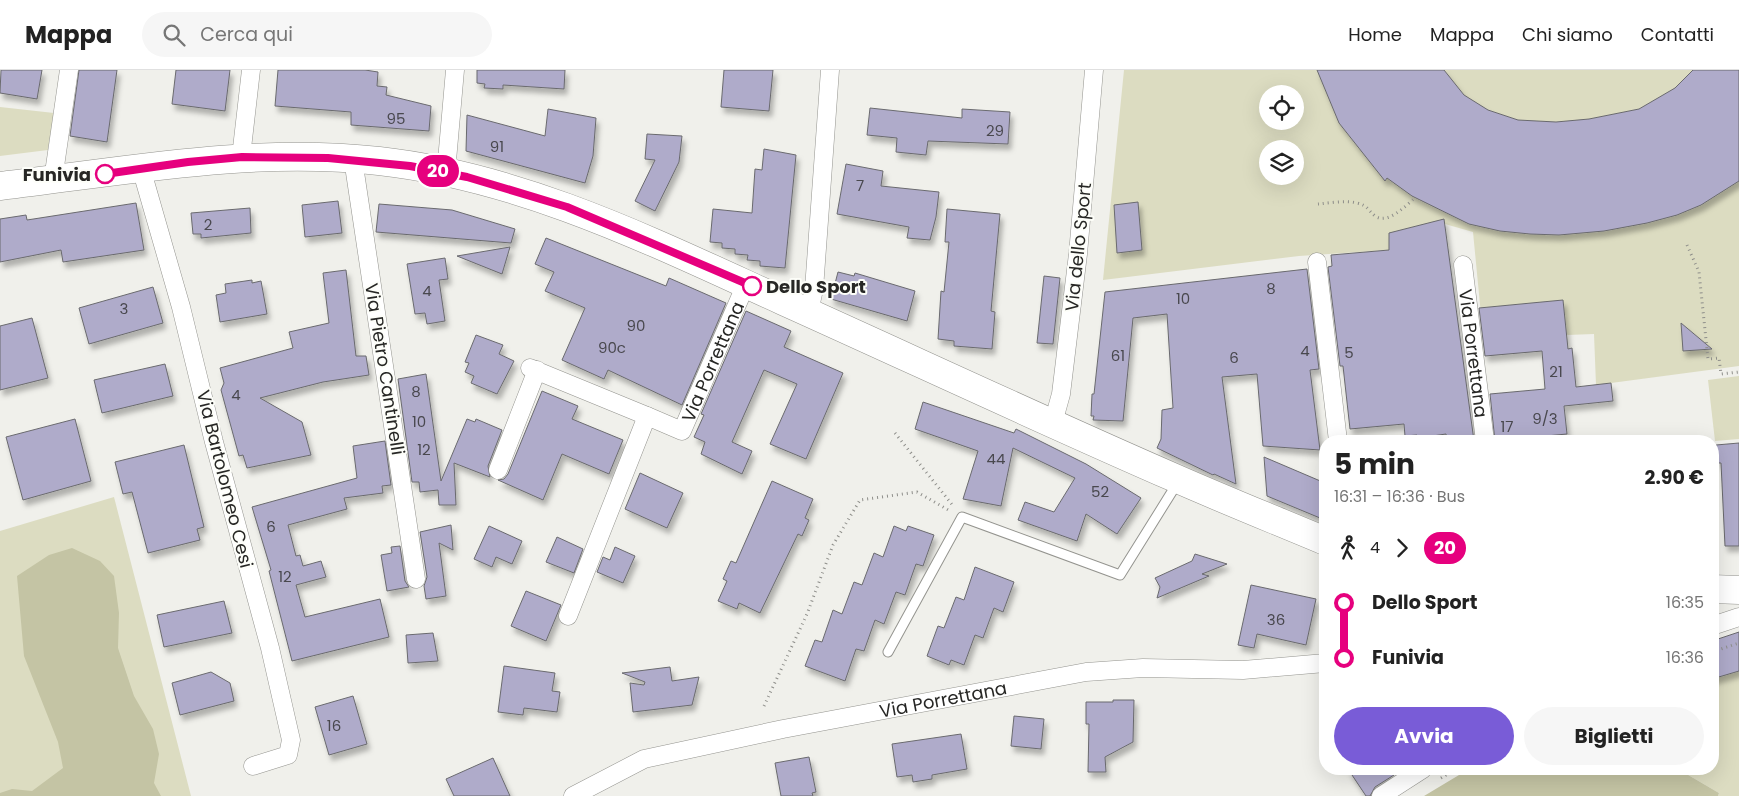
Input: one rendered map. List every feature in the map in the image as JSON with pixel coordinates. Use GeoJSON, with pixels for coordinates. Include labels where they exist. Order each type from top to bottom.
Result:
{"type":"FeatureCollection","features":[{"type":"Feature","properties":{"kind":"main road","name":"Via Porrettana"},"geometry":{"type":"LineString","coordinates":[[0,186],[242,157],[353,159],[446,172],[567,207],[810,312],[1179,480],[1319,538]]}},
{"type":"Feature","properties":{"kind":"main road"},"geometry":{"type":"LineString","coordinates":[[1719,590],[1739,590]]}},
{"type":"Feature","properties":{"kind":"street"},"geometry":{"type":"LineString","coordinates":[[53,180],[69,70]]}},
{"type":"Feature","properties":{"kind":"street"},"geometry":{"type":"LineString","coordinates":[[242,157],[251,70]]}},
{"type":"Feature","properties":{"kind":"street"},"geometry":{"type":"LineString","coordinates":[[446,172],[456,70]]}},
{"type":"Feature","properties":{"kind":"street"},"geometry":{"type":"LineString","coordinates":[[810,312],[814,288],[830,70]]}},
{"type":"Feature","properties":{"kind":"street","name":"Via dello Sport"},"geometry":{"type":"LineString","coordinates":[[1053,423],[1061,394],[1069,329],[1094,70]]}},
{"type":"Feature","properties":{"kind":"street","name":"Via Pietro Cantinelli"},"geometry":{"type":"LineString","coordinates":[[353,159],[416,579]]}},
{"type":"Feature","properties":{"kind":"street","name":"Via Bartolomeo Cesi"},"geometry":{"type":"LineString","coordinates":[[141,168],[181,307],[214,442],[270,648],[291,740],[288,755],[253,766]]}},
{"type":"Feature","properties":{"kind":"street"},"geometry":{"type":"LineString","coordinates":[[1317,262],[1337,435]]}},
{"type":"Feature","properties":{"kind":"street","name":"Via Porrettana"},"geometry":{"type":"LineString","coordinates":[[1463,265],[1484,435]]}},
{"type":"Feature","properties":{"kind":"street","name":"Via Porrettana"},"geometry":{"type":"LineString","coordinates":[[498,470],[533,369],[682,431],[746,284]]}},
{"type":"Feature","properties":{"kind":"street"},"geometry":{"type":"LineString","coordinates":[[568,616],[647,416]]}},
{"type":"Feature","properties":{"kind":"street"},"geometry":{"type":"LineString","coordinates":[[1719,624],[1739,617]]}},
{"type":"Feature","properties":{"kind":"street","name":"Via Porrettana"},"geometry":{"type":"LineString","coordinates":[[573,796],[644,759],[783,729],[1086,672],[1143,668],[1243,670],[1319,664]]}},
{"type":"Feature","properties":{"kind":"street"},"geometry":{"type":"LineString","coordinates":[[1381,796],[1414,775]]}},
{"type":"Feature","properties":{"kind":"lane"},"geometry":{"type":"LineString","coordinates":[[888,652],[962,517],[1120,575],[1179,480]]}},
{"type":"Feature","properties":{"kind":"path"},"geometry":{"type":"LineString","coordinates":[[1318,204],[1355,202],[1369,207],[1374,215],[1380,218],[1391,217],[1415,198]]}},
{"type":"Feature","properties":{"kind":"path"},"geometry":{"type":"LineString","coordinates":[[1687,245],[1699,272],[1708,359],[1719,358],[1720,374],[1739,372]]}},
{"type":"Feature","properties":{"kind":"path"},"geometry":{"type":"LineString","coordinates":[[895,434],[962,517]]}},
{"type":"Feature","properties":{"kind":"path"},"geometry":{"type":"LineString","coordinates":[[764,706],[807,614],[833,545],[860,500],[916,492],[962,517]]}},
{"type":"Feature","properties":{"kind":"path"},"geometry":{"type":"LineString","coordinates":[[1719,650],[1739,644]]}},
{"type":"Feature","properties":{"kind":"green space"},"geometry":{"type":"Polygon","coordinates":[[[1124,70],[1739,70],[1739,366],[1596,385],[1594,334],[1567,335],[1568,349],[1485,356],[1473,232],[1445,224],[1389,233],[1389,250],[1299,256],[1103,280],[1124,70]]]}},
{"type":"Feature","properties":{"kind":"green space"},"geometry":{"type":"Polygon","coordinates":[[[0,107],[54,113],[48,150],[0,156],[0,107]]]}},
{"type":"Feature","properties":{"kind":"green space"},"geometry":{"type":"Polygon","coordinates":[[[1739,376],[1739,439],[1719,441],[1719,435],[1714,435],[1708,380],[1739,376]]]}},
{"type":"Feature","properties":{"kind":"green space"},"geometry":{"type":"Polygon","coordinates":[[[114,497],[191,796],[0,796],[0,531],[114,497]]]}},
{"type":"Feature","properties":{"kind":"green space"},"geometry":{"type":"Polygon","coordinates":[[[72,548],[100,561],[114,576],[119,613],[118,648],[134,696],[153,729],[159,754],[154,783],[161,796],[0,796],[0,793],[12,789],[32,791],[63,768],[58,742],[24,656],[17,576],[49,555],[72,548]]]}},
{"type":"Feature","properties":{"kind":"green space"},"geometry":{"type":"Polygon","coordinates":[[[1739,671],[1739,796],[1718,796],[1719,793],[1688,775],[1719,775],[1719,677],[1739,671]]]}},
{"type":"Feature","properties":{"kind":"green space"},"geometry":{"type":"Polygon","coordinates":[[[1459,775],[1688,775],[1719,793],[1718,796],[1424,796],[1459,775]]]}},
{"type":"Feature","properties":{"kind":"building"},"geometry":{"type":"Polygon","coordinates":[[[1,70],[42,70],[37,99],[0,93],[1,70]]]}},
{"type":"Feature","properties":{"kind":"building"},"geometry":{"type":"Polygon","coordinates":[[[79,70],[117,70],[107,142],[70,136],[79,70]]]}},
{"type":"Feature","properties":{"kind":"building"},"geometry":{"type":"Polygon","coordinates":[[[176,70],[230,70],[225,111],[172,104],[176,70]]]}},
{"type":"Feature","properties":{"kind":"building"},"geometry":{"type":"Polygon","coordinates":[[[278,70],[365,70],[378,72],[377,86],[387,87],[386,95],[431,106],[429,131],[351,125],[351,112],[275,106],[278,70]]]}},
{"type":"Feature","properties":{"kind":"building"},"geometry":{"type":"Polygon","coordinates":[[[477,70],[565,70],[564,89],[503,85],[503,89],[484,88],[485,84],[477,83],[477,70]]]}},
{"type":"Feature","properties":{"kind":"building"},"geometry":{"type":"Polygon","coordinates":[[[724,70],[773,70],[769,111],[721,107],[724,70]]]}},
{"type":"Feature","properties":{"kind":"building"},"geometry":{"type":"Polygon","coordinates":[[[1317,70],[1444,70],[1464,95],[1488,110],[1518,120],[1556,122],[1589,119],[1639,109],[1675,88],[1693,70],[1739,70],[1739,181],[1701,205],[1677,215],[1604,231],[1559,235],[1530,234],[1500,231],[1469,224],[1412,196],[1387,178],[1385,181],[1339,123],[1317,70]]]}},
{"type":"Feature","properties":{"kind":"building"},"geometry":{"type":"Polygon","coordinates":[[[870,108],[962,118],[962,109],[1010,112],[1008,144],[928,141],[926,155],[896,152],[897,138],[867,135],[870,108]]]}},
{"type":"Feature","properties":{"kind":"building"},"geometry":{"type":"Polygon","coordinates":[[[548,109],[596,118],[593,156],[585,183],[466,151],[467,115],[545,136],[548,109]]]}},
{"type":"Feature","properties":{"kind":"building"},"geometry":{"type":"Polygon","coordinates":[[[647,134],[682,136],[679,162],[655,211],[635,201],[655,160],[645,159],[647,134]]]}},
{"type":"Feature","properties":{"kind":"building"},"geometry":{"type":"Polygon","coordinates":[[[764,149],[796,155],[785,268],[760,266],[760,261],[747,260],[748,255],[735,254],[735,249],[722,248],[722,243],[710,242],[713,209],[752,213],[755,169],[762,170],[764,149]]]}},
{"type":"Feature","properties":{"kind":"building"},"geometry":{"type":"Polygon","coordinates":[[[846,164],[883,171],[881,186],[939,192],[936,217],[930,240],[907,238],[909,227],[837,214],[846,164]]]}},
{"type":"Feature","properties":{"kind":"building"},"geometry":{"type":"Polygon","coordinates":[[[338,201],[342,233],[305,237],[302,205],[338,201]]]}},
{"type":"Feature","properties":{"kind":"building"},"geometry":{"type":"Polygon","coordinates":[[[1138,202],[1142,250],[1117,253],[1114,205],[1138,202]]]}},
{"type":"Feature","properties":{"kind":"building"},"geometry":{"type":"Polygon","coordinates":[[[136,203],[144,250],[63,262],[61,250],[0,262],[0,219],[26,215],[27,220],[136,203]]]}},
{"type":"Feature","properties":{"kind":"building"},"geometry":{"type":"Polygon","coordinates":[[[379,204],[452,210],[515,229],[511,243],[376,232],[379,204]]]}},
{"type":"Feature","properties":{"kind":"building"},"geometry":{"type":"Polygon","coordinates":[[[250,208],[251,233],[201,238],[201,234],[193,234],[191,213],[250,208]]]}},
{"type":"Feature","properties":{"kind":"building"},"geometry":{"type":"Polygon","coordinates":[[[947,209],[1000,214],[991,311],[995,312],[992,349],[954,346],[954,341],[938,339],[941,291],[944,292],[949,242],[945,242],[947,209]]]}},
{"type":"Feature","properties":{"kind":"building"},"geometry":{"type":"Polygon","coordinates":[[[1444,219],[1473,435],[1405,435],[1404,424],[1350,429],[1343,366],[1340,366],[1328,267],[1332,266],[1331,255],[1389,250],[1389,233],[1444,219]]]}},
{"type":"Feature","properties":{"kind":"building"},"geometry":{"type":"Polygon","coordinates":[[[546,238],[666,286],[669,278],[726,303],[682,405],[608,370],[604,379],[562,360],[585,308],[545,291],[554,272],[535,264],[546,238]]]}},
{"type":"Feature","properties":{"kind":"building"},"geometry":{"type":"Polygon","coordinates":[[[510,247],[502,274],[457,256],[510,247]]]}},
{"type":"Feature","properties":{"kind":"building"},"geometry":{"type":"Polygon","coordinates":[[[445,258],[448,279],[439,280],[445,321],[427,324],[425,313],[415,314],[407,264],[445,258]]]}},
{"type":"Feature","properties":{"kind":"building"},"geometry":{"type":"Polygon","coordinates":[[[1307,269],[1319,369],[1310,370],[1319,450],[1263,446],[1257,374],[1222,377],[1236,484],[1157,448],[1161,439],[1162,410],[1173,408],[1167,314],[1133,318],[1123,421],[1093,420],[1094,416],[1091,416],[1092,394],[1094,394],[1105,292],[1307,269]]]}},
{"type":"Feature","properties":{"kind":"building"},"geometry":{"type":"Polygon","coordinates":[[[346,270],[356,356],[366,356],[369,375],[323,382],[260,398],[302,422],[311,455],[247,468],[243,455],[239,456],[221,390],[224,383],[220,368],[293,348],[289,332],[329,323],[323,273],[346,270]]]}},
{"type":"Feature","properties":{"kind":"building"},"geometry":{"type":"Polygon","coordinates":[[[838,272],[854,276],[855,273],[915,291],[907,321],[831,299],[838,272]]]}},
{"type":"Feature","properties":{"kind":"building"},"geometry":{"type":"Polygon","coordinates":[[[1044,276],[1060,278],[1053,344],[1037,343],[1044,276]]]}},
{"type":"Feature","properties":{"kind":"building"},"geometry":{"type":"Polygon","coordinates":[[[252,280],[252,283],[261,281],[267,314],[220,322],[216,295],[226,293],[225,284],[252,280]]]}},
{"type":"Feature","properties":{"kind":"building"},"geometry":{"type":"Polygon","coordinates":[[[153,287],[163,323],[89,344],[79,308],[153,287]]]}},
{"type":"Feature","properties":{"kind":"building"},"geometry":{"type":"Polygon","coordinates":[[[1563,300],[1568,349],[1572,348],[1576,387],[1611,383],[1613,401],[1564,406],[1567,434],[1494,435],[1490,394],[1545,389],[1542,351],[1485,356],[1479,308],[1563,300]]]}},
{"type":"Feature","properties":{"kind":"building"},"geometry":{"type":"Polygon","coordinates":[[[746,311],[791,331],[784,347],[843,373],[806,459],[770,444],[797,384],[764,370],[732,442],[752,451],[742,474],[701,454],[705,442],[694,437],[704,415],[701,414],[746,311]]]}},
{"type":"Feature","properties":{"kind":"building"},"geometry":{"type":"Polygon","coordinates":[[[32,318],[48,378],[0,390],[0,326],[32,318]]]}},
{"type":"Feature","properties":{"kind":"building"},"geometry":{"type":"Polygon","coordinates":[[[1681,323],[1712,349],[1683,351],[1681,323]]]}},
{"type":"Feature","properties":{"kind":"building"},"geometry":{"type":"Polygon","coordinates":[[[476,335],[503,345],[499,354],[514,361],[497,394],[471,383],[474,376],[465,372],[469,363],[465,362],[476,335]]]}},
{"type":"Feature","properties":{"kind":"building"},"geometry":{"type":"Polygon","coordinates":[[[165,364],[173,396],[102,413],[94,380],[165,364]]]}},
{"type":"Feature","properties":{"kind":"building"},"geometry":{"type":"Polygon","coordinates":[[[426,374],[441,481],[467,419],[475,422],[476,419],[502,430],[488,466],[490,477],[454,463],[456,505],[439,505],[438,490],[420,492],[419,482],[412,482],[398,379],[426,374]]]}},
{"type":"Feature","properties":{"kind":"building"},"geometry":{"type":"Polygon","coordinates":[[[542,391],[578,406],[572,419],[623,440],[609,474],[562,454],[543,500],[498,480],[504,479],[508,474],[542,391]]]}},
{"type":"Feature","properties":{"kind":"building"},"geometry":{"type":"Polygon","coordinates":[[[923,402],[1014,433],[1016,429],[1086,464],[1141,498],[1117,534],[1086,514],[1077,541],[1018,520],[1025,502],[1054,512],[1075,478],[1013,448],[1001,506],[963,499],[978,451],[915,429],[923,402]]]}},
{"type":"Feature","properties":{"kind":"building"},"geometry":{"type":"Polygon","coordinates":[[[75,419],[91,481],[23,500],[6,437],[75,419]]]}},
{"type":"Feature","properties":{"kind":"building"},"geometry":{"type":"Polygon","coordinates":[[[385,441],[391,485],[382,486],[383,493],[344,498],[347,509],[288,525],[296,556],[300,555],[303,566],[321,561],[326,577],[296,585],[305,617],[380,599],[389,637],[292,661],[269,571],[271,570],[252,507],[357,478],[353,446],[385,441]]]}},
{"type":"Feature","properties":{"kind":"building"},"geometry":{"type":"Polygon","coordinates":[[[1739,443],[1739,546],[1725,546],[1719,445],[1739,443]]]}},
{"type":"Feature","properties":{"kind":"building"},"geometry":{"type":"Polygon","coordinates":[[[184,445],[204,527],[197,529],[200,540],[148,553],[132,492],[123,494],[115,462],[184,445]]]}},
{"type":"Feature","properties":{"kind":"building"},"geometry":{"type":"Polygon","coordinates":[[[1264,457],[1319,480],[1319,518],[1267,496],[1264,457]]]}},
{"type":"Feature","properties":{"kind":"building"},"geometry":{"type":"Polygon","coordinates":[[[640,473],[683,493],[667,528],[625,509],[640,473]]]}},
{"type":"Feature","properties":{"kind":"building"},"geometry":{"type":"Polygon","coordinates":[[[772,481],[813,499],[805,518],[809,520],[802,536],[798,534],[760,613],[739,603],[737,609],[718,601],[727,581],[723,579],[731,561],[736,563],[772,481]]]}},
{"type":"Feature","properties":{"kind":"building"},"geometry":{"type":"Polygon","coordinates":[[[451,525],[453,550],[439,543],[446,596],[426,599],[424,586],[427,577],[420,532],[451,525]]]}},
{"type":"Feature","properties":{"kind":"building"},"geometry":{"type":"Polygon","coordinates":[[[489,526],[522,541],[512,564],[496,557],[492,567],[474,559],[489,526]]]}},
{"type":"Feature","properties":{"kind":"building"},"geometry":{"type":"Polygon","coordinates":[[[894,526],[906,531],[908,526],[934,535],[923,566],[916,564],[905,595],[896,592],[884,624],[875,620],[864,651],[856,649],[845,681],[805,666],[815,640],[822,642],[833,610],[842,614],[854,582],[862,585],[874,553],[883,557],[894,526]]]}},
{"type":"Feature","properties":{"kind":"building"},"geometry":{"type":"Polygon","coordinates":[[[557,537],[583,549],[574,573],[546,562],[557,537]]]}},
{"type":"Feature","properties":{"kind":"building"},"geometry":{"type":"Polygon","coordinates":[[[400,546],[405,581],[409,587],[387,591],[381,555],[392,553],[391,547],[400,546]]]}},
{"type":"Feature","properties":{"kind":"building"},"geometry":{"type":"Polygon","coordinates":[[[615,547],[635,556],[623,583],[597,572],[603,557],[610,560],[615,547]]]}},
{"type":"Feature","properties":{"kind":"building"},"geometry":{"type":"Polygon","coordinates":[[[1195,554],[1227,564],[1202,574],[1209,576],[1157,598],[1160,587],[1155,578],[1192,561],[1195,554]]]}},
{"type":"Feature","properties":{"kind":"building"},"geometry":{"type":"Polygon","coordinates":[[[975,567],[1014,582],[1003,612],[994,608],[983,638],[975,635],[964,665],[951,660],[949,665],[927,656],[938,626],[944,628],[956,597],[964,600],[975,567]]]}},
{"type":"Feature","properties":{"kind":"building"},"geometry":{"type":"Polygon","coordinates":[[[1251,585],[1316,599],[1306,645],[1257,634],[1254,648],[1238,645],[1251,585]]]}},
{"type":"Feature","properties":{"kind":"building"},"geometry":{"type":"Polygon","coordinates":[[[526,591],[561,605],[546,641],[511,626],[526,591]]]}},
{"type":"Feature","properties":{"kind":"building"},"geometry":{"type":"Polygon","coordinates":[[[224,601],[232,633],[164,647],[157,615],[224,601]]]}},
{"type":"Feature","properties":{"kind":"building"},"geometry":{"type":"Polygon","coordinates":[[[1739,632],[1739,671],[1719,677],[1719,639],[1739,632]]]}},
{"type":"Feature","properties":{"kind":"building"},"geometry":{"type":"Polygon","coordinates":[[[433,633],[438,661],[408,663],[406,635],[433,633]]]}},
{"type":"Feature","properties":{"kind":"building"},"geometry":{"type":"Polygon","coordinates":[[[504,666],[555,673],[552,691],[560,692],[557,712],[524,708],[523,715],[498,712],[504,666]]]}},
{"type":"Feature","properties":{"kind":"building"},"geometry":{"type":"Polygon","coordinates":[[[670,667],[672,681],[699,677],[692,705],[633,712],[630,683],[644,685],[645,682],[622,673],[670,667]]]}},
{"type":"Feature","properties":{"kind":"building"},"geometry":{"type":"Polygon","coordinates":[[[211,672],[230,683],[234,701],[180,715],[172,683],[211,672]]]}},
{"type":"Feature","properties":{"kind":"building"},"geometry":{"type":"Polygon","coordinates":[[[353,696],[367,744],[329,755],[315,707],[353,696]]]}},
{"type":"Feature","properties":{"kind":"building"},"geometry":{"type":"Polygon","coordinates":[[[1113,700],[1134,700],[1133,742],[1105,757],[1106,772],[1088,772],[1089,724],[1086,724],[1086,702],[1113,702],[1113,700]]]}},
{"type":"Feature","properties":{"kind":"building"},"geometry":{"type":"Polygon","coordinates":[[[1014,716],[1044,719],[1041,749],[1011,746],[1014,716]]]}},
{"type":"Feature","properties":{"kind":"building"},"geometry":{"type":"Polygon","coordinates":[[[961,734],[967,769],[932,775],[932,779],[913,782],[912,775],[897,777],[892,744],[961,734]]]}},
{"type":"Feature","properties":{"kind":"building"},"geometry":{"type":"Polygon","coordinates":[[[809,757],[816,792],[812,793],[813,796],[781,796],[775,763],[809,757]]]}},
{"type":"Feature","properties":{"kind":"building"},"geometry":{"type":"Polygon","coordinates":[[[493,758],[510,796],[454,796],[446,779],[493,758]]]}},
{"type":"Feature","properties":{"kind":"building"},"geometry":{"type":"Polygon","coordinates":[[[1352,775],[1394,775],[1375,787],[1370,796],[1366,796],[1352,775]]]}},
{"type":"Feature","properties":{"kind":"bus line","name":"20"},"geometry":{"type":"LineString","coordinates":[[105,174],[218,158],[272,156],[379,161],[446,172],[506,187],[567,207],[618,227],[752,286]]}},
{"type":"Feature","properties":{"kind":"place","name":"Funivia"},"geometry":{"type":"Point","coordinates":[105,174]}},
{"type":"Feature","properties":{"kind":"place","name":"Dello Sport"},"geometry":{"type":"Point","coordinates":[752,286]}}]}
